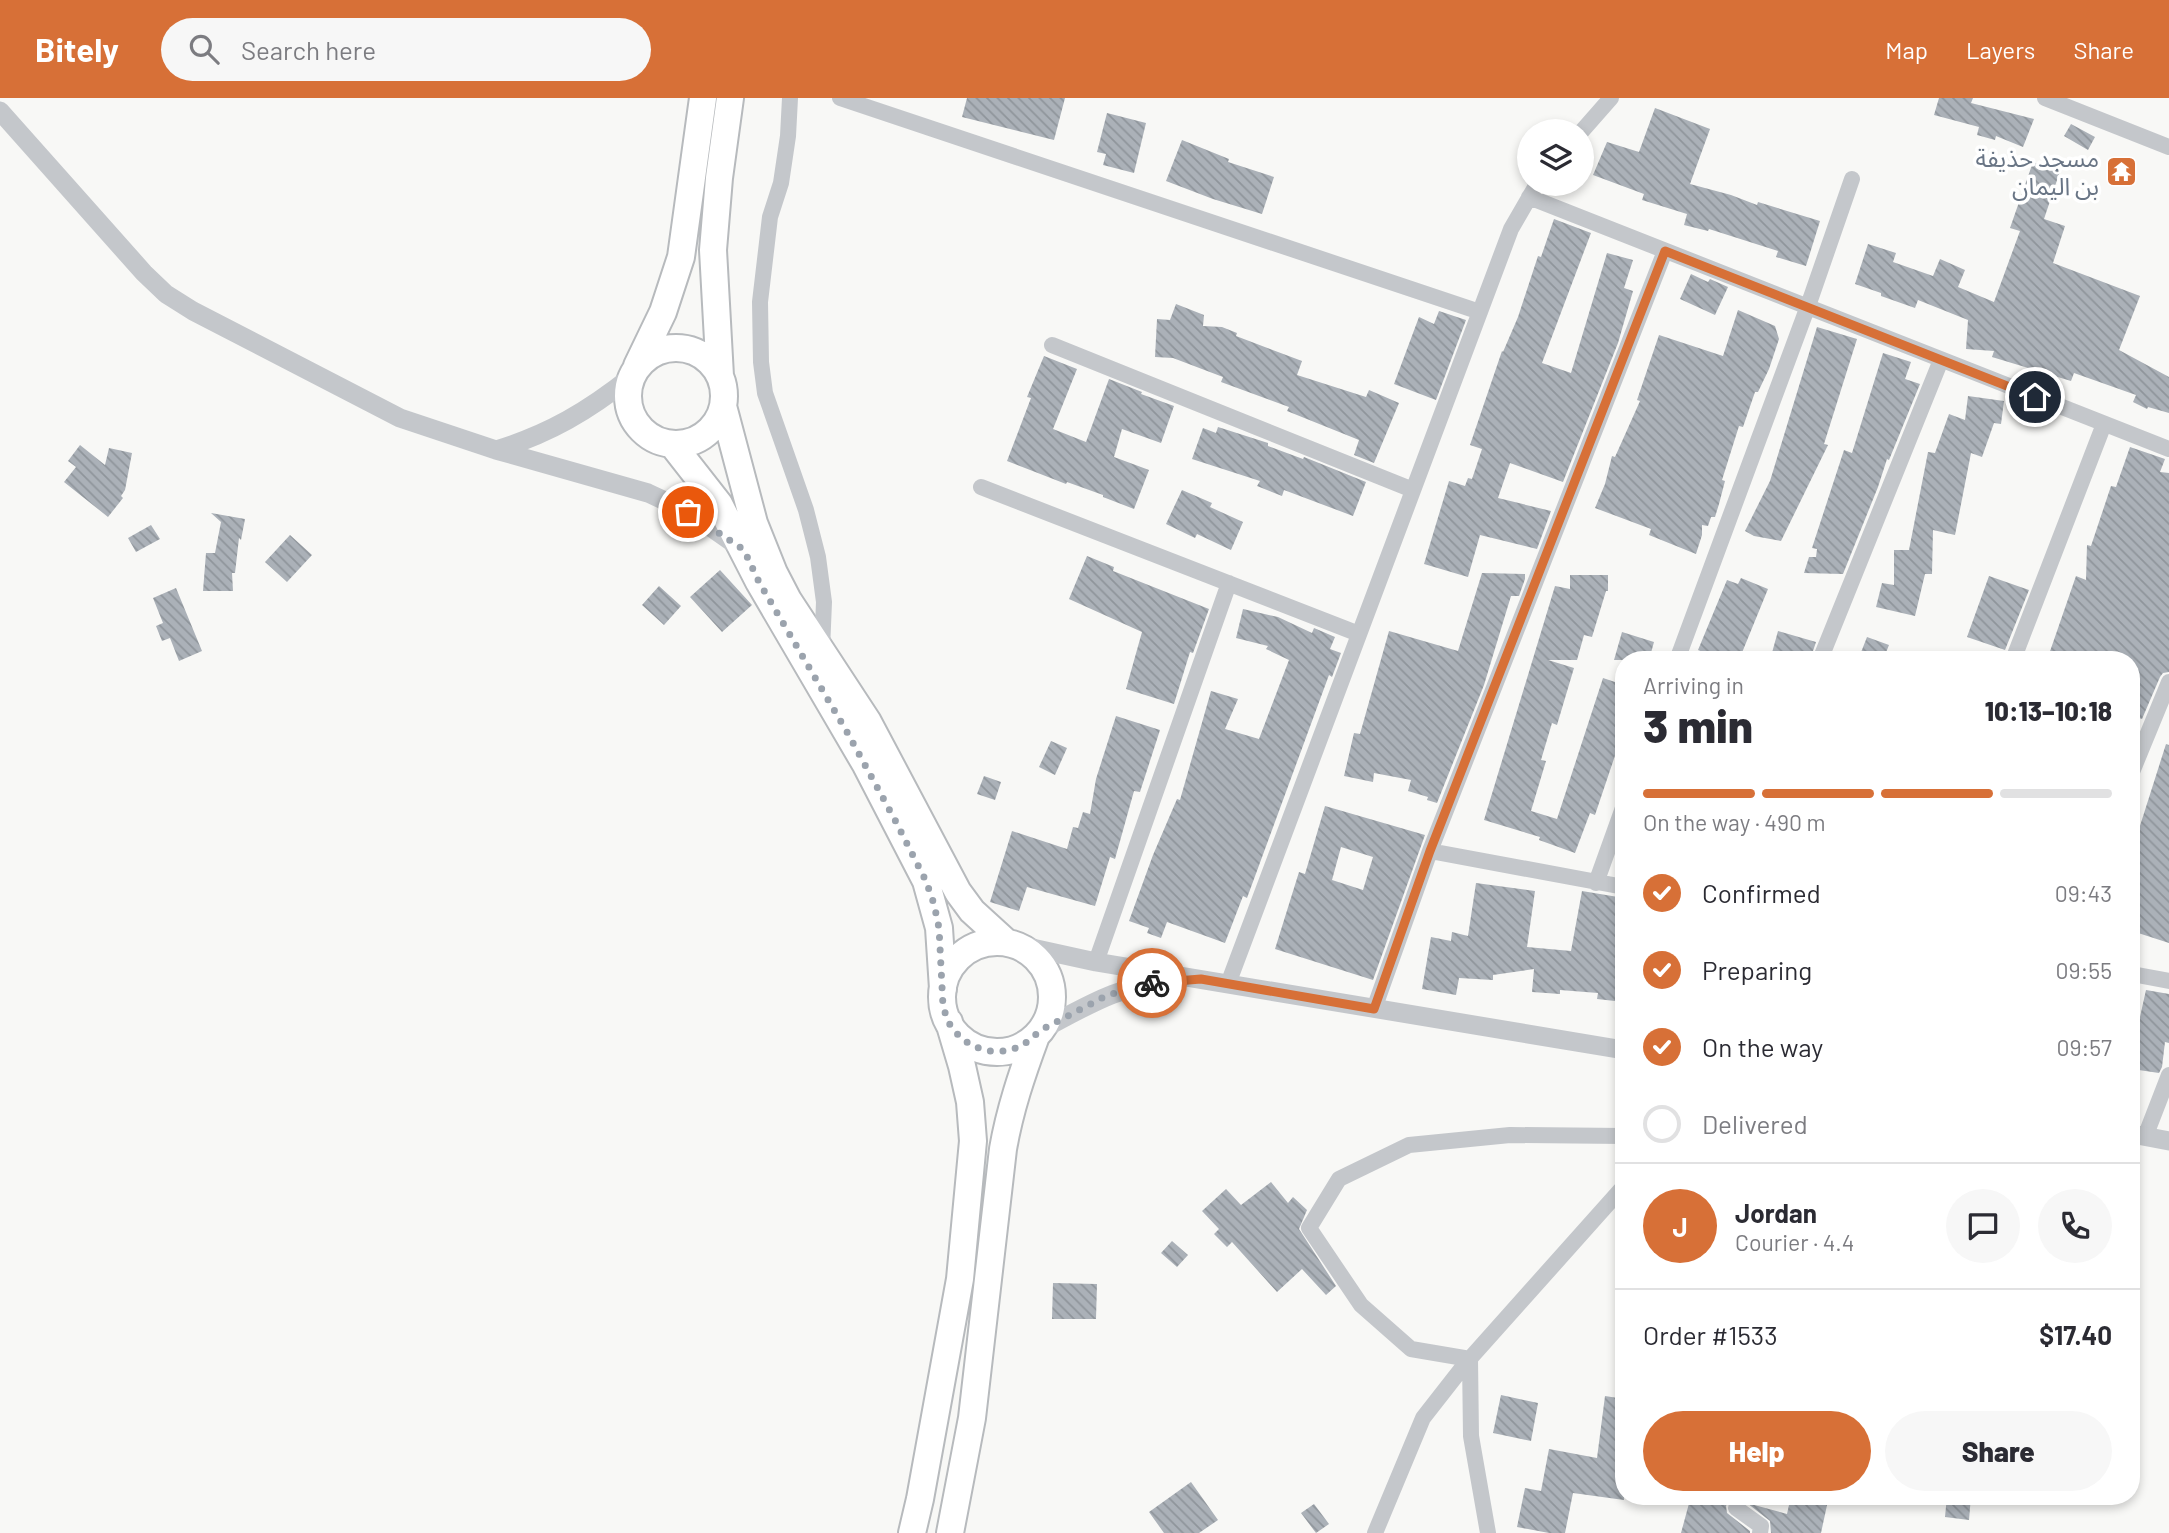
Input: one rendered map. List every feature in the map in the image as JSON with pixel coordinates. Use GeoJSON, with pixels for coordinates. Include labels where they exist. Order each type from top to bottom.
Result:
{"type":"FeatureCollection","features":[{"type":"Feature","properties":{"kind":"highway"},"geometry":{"type":"LineString","coordinates":[[703,98],[681,257],[663,312],[628,391],[629,407],[634,421],[657,441],[672,444],[686,443],[710,430],[719,419],[725,396],[720,376],[713,250],[730,98]]}},
{"type":"Feature","properties":{"kind":"highway"},"geometry":{"type":"LineString","coordinates":[[634,373],[652,355],[673,348],[687,349],[701,355],[712,364],[720,376]]}},
{"type":"Feature","properties":{"kind":"highway"},"geometry":{"type":"LineString","coordinates":[[723,406],[742,484],[763,547],[788,600],[868,722],[958,892],[980,919],[1010,943],[1030,952],[1042,965],[1050,980],[1053,998],[1049,1015],[1016,1089],[1008,1118],[972,1418],[950,1533]]}},
{"type":"Feature","properties":{"kind":"highway"},"geometry":{"type":"LineString","coordinates":[[672,444],[719,504],[759,582],[866,765],[926,881],[939,928],[943,1006],[962,1066],[970,1102],[973,1141],[960,1279],[912,1533]]}},
{"type":"Feature","properties":{"kind":"highway"},"geometry":{"type":"LineString","coordinates":[[943,989],[954,963],[965,953],[992,942],[1010,943]]}},
{"type":"Feature","properties":{"kind":"highway"},"geometry":{"type":"LineString","coordinates":[[948,1022],[959,1036],[972,1046],[989,1051],[1006,1051],[1022,1046],[1039,1033]]}},
{"type":"Feature","properties":{"kind":"street"},"geometry":{"type":"LineString","coordinates":[[790,98],[788,136],[781,183],[770,217],[760,302],[761,362],[765,393],[806,510],[818,557],[824,602],[822,652]]}},
{"type":"Feature","properties":{"kind":"street"},"geometry":{"type":"LineString","coordinates":[[840,98],[1480,312]]}},
{"type":"Feature","properties":{"kind":"street"},"geometry":{"type":"LineString","coordinates":[[1593,119],[1611,98]]}},
{"type":"Feature","properties":{"kind":"street"},"geometry":{"type":"LineString","coordinates":[[2045,98],[2169,147]]}},
{"type":"Feature","properties":{"kind":"street"},"geometry":{"type":"LineString","coordinates":[[0,111],[144,273],[166,294],[193,311],[375,407],[430,430],[648,493],[688,512],[744,550]]}},
{"type":"Feature","properties":{"kind":"street"},"geometry":{"type":"LineString","coordinates":[[1680,651],[1852,179]]}},
{"type":"Feature","properties":{"kind":"street"},"geometry":{"type":"LineString","coordinates":[[1228,985],[1511,229],[1530,196]]}},
{"type":"Feature","properties":{"kind":"street"},"geometry":{"type":"LineString","coordinates":[[1546,196],[1665,251],[2169,449]]}},
{"type":"Feature","properties":{"kind":"street"},"geometry":{"type":"LineString","coordinates":[[1374,1009],[1430,851],[1665,251]]}},
{"type":"Feature","properties":{"kind":"street"},"geometry":{"type":"LineString","coordinates":[[1052,345],[1413,490]]}},
{"type":"Feature","properties":{"kind":"street"},"geometry":{"type":"LineString","coordinates":[[1824,651],[1941,360]]}},
{"type":"Feature","properties":{"kind":"street"},"geometry":{"type":"LineString","coordinates":[[496,450],[521,443],[568,421],[590,408],[634,373]]}},
{"type":"Feature","properties":{"kind":"street"},"geometry":{"type":"LineString","coordinates":[[2016,651],[2104,424]]}},
{"type":"Feature","properties":{"kind":"street"},"geometry":{"type":"LineString","coordinates":[[981,487],[1359,634]]}},
{"type":"Feature","properties":{"kind":"street"},"geometry":{"type":"LineString","coordinates":[[1096,962],[1229,583]]}},
{"type":"Feature","properties":{"kind":"street"},"geometry":{"type":"LineString","coordinates":[[2140,753],[2169,682]]}},
{"type":"Feature","properties":{"kind":"street"},"geometry":{"type":"LineString","coordinates":[[1596,883],[1615,830]]}},
{"type":"Feature","properties":{"kind":"street"},"geometry":{"type":"LineString","coordinates":[[1430,851],[1615,886]]}},
{"type":"Feature","properties":{"kind":"street"},"geometry":{"type":"LineString","coordinates":[[1010,943],[1096,962],[1615,1049]]}},
{"type":"Feature","properties":{"kind":"street"},"geometry":{"type":"LineString","coordinates":[[2140,976],[2169,981]]}},
{"type":"Feature","properties":{"kind":"street"},"geometry":{"type":"LineString","coordinates":[[1039,1033],[1119,991],[1155,983],[1201,979]]}},
{"type":"Feature","properties":{"kind":"street"},"geometry":{"type":"LineString","coordinates":[[2140,1132],[2169,1075]]}},
{"type":"Feature","properties":{"kind":"street"},"geometry":{"type":"LineString","coordinates":[[1470,1359],[1411,1349],[1361,1305],[1308,1228],[1339,1179],[1409,1145],[1510,1135],[1615,1136]]}},
{"type":"Feature","properties":{"kind":"street"},"geometry":{"type":"LineString","coordinates":[[2140,1136],[2169,1141]]}},
{"type":"Feature","properties":{"kind":"street"},"geometry":{"type":"LineString","coordinates":[[1375,1533],[1423,1418],[1470,1359],[1615,1196]]}},
{"type":"Feature","properties":{"kind":"street"},"geometry":{"type":"LineString","coordinates":[[1470,1359],[1471,1436],[1488,1533]]}},
{"type":"Feature","properties":{"kind":"street"},"geometry":{"type":"LineString","coordinates":[[1736,1508],[1761,1526],[1760,1533]]}},
{"type":"Feature","properties":{"kind":"building"},"geometry":{"type":"Polygon","coordinates":[[[967,98],[1065,98],[1054,140],[962,117],[967,98]]]}},
{"type":"Feature","properties":{"kind":"building"},"geometry":{"type":"Polygon","coordinates":[[[1939,98],[1973,98],[1971,103],[2034,119],[2023,147],[1996,136],[1995,140],[1977,135],[1979,127],[1934,115],[1939,98]]]}},
{"type":"Feature","properties":{"kind":"building"},"geometry":{"type":"Polygon","coordinates":[[[1655,108],[1710,129],[1690,184],[1820,221],[1806,266],[1776,257],[1778,251],[1709,229],[1708,231],[1684,225],[1687,214],[1642,200],[1644,194],[1594,175],[1607,142],[1639,152],[1655,108]]]}},
{"type":"Feature","properties":{"kind":"building"},"geometry":{"type":"Polygon","coordinates":[[[1107,113],[1146,123],[1134,173],[1103,165],[1106,154],[1097,152],[1107,113]]]}},
{"type":"Feature","properties":{"kind":"building"},"geometry":{"type":"Polygon","coordinates":[[[2071,124],[2095,137],[2088,150],[2064,136],[2071,124]]]}},
{"type":"Feature","properties":{"kind":"building"},"geometry":{"type":"Polygon","coordinates":[[[1182,140],[1229,159],[1228,162],[1274,177],[1262,214],[1166,181],[1182,140]]]}},
{"type":"Feature","properties":{"kind":"building"},"geometry":{"type":"Polygon","coordinates":[[[2033,162],[2060,171],[2044,219],[2065,226],[2053,263],[2140,296],[2119,350],[2169,377],[2169,413],[2148,407],[2147,409],[2133,402],[2136,395],[2074,373],[2071,381],[1992,357],[1994,351],[1966,349],[1968,320],[1918,300],[1915,308],[1855,284],[1868,244],[1896,253],[1893,262],[1933,276],[1940,259],[1965,270],[1958,287],[1994,302],[2020,231],[2010,228],[2033,162]]]}},
{"type":"Feature","properties":{"kind":"building"},"geometry":{"type":"Polygon","coordinates":[[[1554,219],[1591,233],[1542,363],[1571,373],[1607,253],[1633,260],[1624,288],[1633,291],[1618,343],[1563,482],[1510,463],[1498,498],[1551,511],[1537,549],[1480,535],[1468,577],[1424,564],[1449,481],[1465,486],[1468,478],[1472,479],[1482,449],[1470,445],[1502,351],[1518,317],[1538,256],[1541,257],[1554,219]]]}},
{"type":"Feature","properties":{"kind":"building"},"geometry":{"type":"Polygon","coordinates":[[[1691,274],[1728,287],[1715,315],[1680,299],[1691,274]]]}},
{"type":"Feature","properties":{"kind":"building"},"geometry":{"type":"Polygon","coordinates":[[[1176,304],[1204,315],[1203,326],[1222,327],[1237,333],[1236,336],[1302,361],[1297,375],[1366,397],[1369,390],[1399,403],[1374,463],[1354,455],[1359,440],[1287,411],[1289,407],[1221,382],[1223,377],[1173,358],[1155,357],[1157,319],[1170,320],[1176,304]]]}},
{"type":"Feature","properties":{"kind":"building"},"geometry":{"type":"Polygon","coordinates":[[[1738,310],[1775,326],[1779,339],[1769,369],[1758,392],[1755,392],[1743,427],[1739,426],[1722,480],[1725,481],[1715,517],[1711,517],[1708,526],[1702,525],[1696,554],[1649,535],[1651,529],[1595,508],[1612,456],[1615,457],[1640,401],[1637,400],[1659,335],[1723,356],[1738,310]]]}},
{"type":"Feature","properties":{"kind":"building"},"geometry":{"type":"Polygon","coordinates":[[[1439,311],[1466,320],[1436,400],[1394,384],[1419,317],[1434,324],[1439,311]]]}},
{"type":"Feature","properties":{"kind":"building"},"geometry":{"type":"Polygon","coordinates":[[[1817,327],[1857,339],[1824,444],[1828,445],[1781,541],[1754,536],[1745,531],[1770,481],[1817,327]]]}},
{"type":"Feature","properties":{"kind":"building"},"geometry":{"type":"Polygon","coordinates":[[[1883,353],[1911,362],[1905,379],[1920,384],[1889,460],[1887,459],[1843,574],[1804,573],[1809,557],[1816,557],[1817,549],[1812,548],[1844,450],[1852,453],[1883,353]]]}},
{"type":"Feature","properties":{"kind":"building"},"geometry":{"type":"Polygon","coordinates":[[[1044,356],[1077,369],[1053,429],[1086,442],[1109,379],[1174,406],[1161,443],[1122,429],[1114,457],[1149,470],[1134,509],[1103,495],[1007,461],[1031,398],[1027,397],[1044,356]]]}},
{"type":"Feature","properties":{"kind":"building"},"geometry":{"type":"Polygon","coordinates":[[[1968,396],[2004,401],[2001,424],[1994,423],[1982,457],[1971,453],[1955,535],[1933,530],[1932,574],[1925,574],[1915,616],[1876,607],[1882,583],[1894,585],[1894,550],[1909,550],[1928,452],[1935,453],[1949,414],[1965,420],[1968,396]]]}},
{"type":"Feature","properties":{"kind":"building"},"geometry":{"type":"Polygon","coordinates":[[[1218,427],[1268,443],[1268,446],[1366,482],[1353,516],[1284,490],[1282,496],[1257,486],[1260,481],[1192,459],[1203,428],[1216,433],[1218,427]]]}},
{"type":"Feature","properties":{"kind":"building"},"geometry":{"type":"Polygon","coordinates":[[[80,445],[105,465],[109,448],[132,453],[125,490],[121,496],[123,498],[108,517],[64,482],[76,467],[68,461],[80,445]]]}},
{"type":"Feature","properties":{"kind":"building"},"geometry":{"type":"Polygon","coordinates":[[[2130,447],[2165,459],[2160,472],[2169,473],[2169,672],[2160,677],[2142,719],[2140,651],[2050,651],[2076,576],[2086,580],[2087,545],[2091,546],[2111,486],[2116,487],[2130,447]]]}},
{"type":"Feature","properties":{"kind":"building"},"geometry":{"type":"Polygon","coordinates":[[[1182,490],[1212,503],[1210,507],[1243,522],[1231,550],[1197,534],[1195,538],[1166,524],[1182,490]]]}},
{"type":"Feature","properties":{"kind":"building"},"geometry":{"type":"Polygon","coordinates":[[[211,513],[245,519],[241,540],[239,538],[235,573],[232,573],[233,591],[203,591],[206,553],[215,553],[221,522],[211,513]]]}},
{"type":"Feature","properties":{"kind":"building"},"geometry":{"type":"Polygon","coordinates":[[[151,525],[160,539],[136,552],[128,538],[151,525]]]}},
{"type":"Feature","properties":{"kind":"building"},"geometry":{"type":"Polygon","coordinates":[[[290,535],[312,555],[287,582],[265,562],[290,535]]]}},
{"type":"Feature","properties":{"kind":"building"},"geometry":{"type":"Polygon","coordinates":[[[1087,556],[1114,567],[1113,571],[1209,609],[1193,653],[1190,652],[1174,704],[1126,689],[1142,632],[1069,599],[1087,556]]]}},
{"type":"Feature","properties":{"kind":"building"},"geometry":{"type":"Polygon","coordinates":[[[720,570],[752,605],[722,632],[690,597],[720,570]]]}},
{"type":"Feature","properties":{"kind":"building"},"geometry":{"type":"Polygon","coordinates":[[[1482,573],[1525,574],[1525,579],[1519,596],[1511,596],[1484,685],[1437,803],[1427,800],[1428,797],[1408,791],[1411,780],[1374,773],[1373,782],[1344,776],[1354,733],[1360,734],[1389,631],[1458,651],[1482,573]]]}},
{"type":"Feature","properties":{"kind":"building"},"geometry":{"type":"Polygon","coordinates":[[[1570,575],[1608,575],[1608,591],[1592,637],[1584,635],[1577,660],[1548,660],[1574,668],[1557,725],[1552,723],[1541,760],[1546,761],[1531,811],[1557,819],[1603,678],[1615,682],[1615,756],[1595,815],[1590,813],[1575,853],[1539,840],[1540,837],[1484,820],[1555,586],[1570,589],[1570,575]]]}},
{"type":"Feature","properties":{"kind":"building"},"geometry":{"type":"Polygon","coordinates":[[[1989,576],[2029,590],[2005,650],[1967,637],[1989,576]]]}},
{"type":"Feature","properties":{"kind":"building"},"geometry":{"type":"Polygon","coordinates":[[[1741,578],[1768,589],[1743,651],[1698,650],[1727,580],[1738,584],[1741,578]]]}},
{"type":"Feature","properties":{"kind":"building"},"geometry":{"type":"Polygon","coordinates":[[[659,586],[681,606],[664,625],[642,605],[659,586]]]}},
{"type":"Feature","properties":{"kind":"building"},"geometry":{"type":"Polygon","coordinates":[[[176,588],[202,651],[179,661],[170,638],[162,641],[156,626],[163,623],[153,598],[176,588]]]}},
{"type":"Feature","properties":{"kind":"building"},"geometry":{"type":"Polygon","coordinates":[[[1243,609],[1278,617],[1312,633],[1314,628],[1335,637],[1330,649],[1341,653],[1332,677],[1329,675],[1247,898],[1243,896],[1225,943],[1167,922],[1161,938],[1147,933],[1149,928],[1129,921],[1153,855],[1177,799],[1180,800],[1211,691],[1238,699],[1225,729],[1259,739],[1289,660],[1266,649],[1268,646],[1236,638],[1243,609]]]}},
{"type":"Feature","properties":{"kind":"building"},"geometry":{"type":"Polygon","coordinates":[[[1778,631],[1816,642],[1813,651],[1772,651],[1778,631]]]}},
{"type":"Feature","properties":{"kind":"building"},"geometry":{"type":"Polygon","coordinates":[[[1622,632],[1654,642],[1652,651],[1617,651],[1622,632]]]}},
{"type":"Feature","properties":{"kind":"building"},"geometry":{"type":"Polygon","coordinates":[[[1867,637],[1889,645],[1887,651],[1862,651],[1867,637]]]}},
{"type":"Feature","properties":{"kind":"building"},"geometry":{"type":"Polygon","coordinates":[[[1116,716],[1160,730],[1140,792],[1134,791],[1115,859],[1110,857],[1095,906],[1027,887],[1019,911],[990,902],[1012,831],[1067,849],[1073,827],[1078,828],[1083,812],[1090,814],[1096,779],[1116,716]]]}},
{"type":"Feature","properties":{"kind":"building"},"geometry":{"type":"Polygon","coordinates":[[[1051,741],[1067,748],[1055,775],[1039,767],[1051,741]]]}},
{"type":"Feature","properties":{"kind":"building"},"geometry":{"type":"Polygon","coordinates":[[[2166,744],[2169,745],[2169,943],[2140,934],[2140,826],[2166,744]]]}},
{"type":"Feature","properties":{"kind":"building"},"geometry":{"type":"Polygon","coordinates":[[[984,776],[1001,782],[995,800],[977,794],[984,776]]]}},
{"type":"Feature","properties":{"kind":"building"},"geometry":{"type":"Polygon","coordinates":[[[1325,806],[1425,835],[1373,980],[1275,949],[1299,872],[1305,874],[1325,806]],[[1341,847],[1332,880],[1363,890],[1373,857],[1341,847]]]}},
{"type":"Feature","properties":{"kind":"building"},"geometry":{"type":"Polygon","coordinates":[[[1476,883],[1535,891],[1527,947],[1571,951],[1582,891],[1615,896],[1615,1001],[1597,999],[1598,993],[1560,990],[1560,994],[1532,992],[1534,969],[1493,975],[1493,980],[1459,978],[1456,995],[1422,989],[1431,937],[1451,941],[1452,932],[1468,936],[1476,883]]]}},
{"type":"Feature","properties":{"kind":"building"},"geometry":{"type":"Polygon","coordinates":[[[2146,990],[2169,994],[2169,1043],[2165,1042],[2159,1073],[2140,1070],[2140,1017],[2146,990]]]}},
{"type":"Feature","properties":{"kind":"building"},"geometry":{"type":"Polygon","coordinates":[[[1271,1182],[1288,1203],[1293,1197],[1307,1210],[1299,1229],[1336,1286],[1326,1295],[1302,1269],[1277,1292],[1232,1242],[1227,1247],[1214,1234],[1219,1229],[1202,1211],[1226,1189],[1241,1205],[1271,1182]]]}},
{"type":"Feature","properties":{"kind":"building"},"geometry":{"type":"Polygon","coordinates":[[[1172,1241],[1188,1255],[1177,1267],[1161,1253],[1172,1241]]]}},
{"type":"Feature","properties":{"kind":"building"},"geometry":{"type":"Polygon","coordinates":[[[1053,1283],[1097,1284],[1096,1319],[1052,1319],[1053,1283]]]}},
{"type":"Feature","properties":{"kind":"building"},"geometry":{"type":"Polygon","coordinates":[[[1501,1395],[1538,1403],[1531,1441],[1493,1433],[1501,1395]]]}},
{"type":"Feature","properties":{"kind":"building"},"geometry":{"type":"Polygon","coordinates":[[[1605,1396],[1615,1398],[1615,1499],[1573,1493],[1565,1533],[1517,1527],[1525,1488],[1541,1491],[1549,1449],[1597,1458],[1605,1396]]]}},
{"type":"Feature","properties":{"kind":"building"},"geometry":{"type":"Polygon","coordinates":[[[1191,1482],[1218,1520],[1199,1533],[1164,1533],[1149,1512],[1191,1482]]]}},
{"type":"Feature","properties":{"kind":"building"},"geometry":{"type":"Polygon","coordinates":[[[1314,1504],[1329,1524],[1316,1533],[1301,1513],[1314,1504]]]}},
{"type":"Feature","properties":{"kind":"building"},"geometry":{"type":"Polygon","coordinates":[[[1689,1505],[1726,1505],[1727,1513],[1750,1531],[1750,1533],[1681,1533],[1689,1505]]]}},
{"type":"Feature","properties":{"kind":"building"},"geometry":{"type":"Polygon","coordinates":[[[1750,1505],[1787,1514],[1789,1505],[1827,1505],[1821,1533],[1771,1533],[1770,1521],[1750,1505]]]}},
{"type":"Feature","properties":{"kind":"building"},"geometry":{"type":"Polygon","coordinates":[[[1946,1505],[1970,1505],[1969,1520],[1945,1517],[1946,1505]]]}},
{"type":"Feature","properties":{"kind":"way so far"},"geometry":{"type":"LineString","coordinates":[[688,512],[744,550],[759,582],[866,765],[895,820],[926,881],[934,904],[939,928],[943,1006],[948,1022],[959,1036],[972,1046],[989,1051],[1006,1051],[1022,1046],[1041,1030],[1104,997],[1137,985],[1152,983]]}},
{"type":"Feature","properties":{"kind":"place","name":"مسجد حذيفة بن اليمان"},"geometry":{"type":"Point","coordinates":[2122,171]}},
{"type":"Feature","properties":{"kind":"route"},"geometry":{"type":"LineString","coordinates":[[1152,983],[1201,979],[1374,1009],[1430,851],[1665,251],[2035,397]]}}]}
